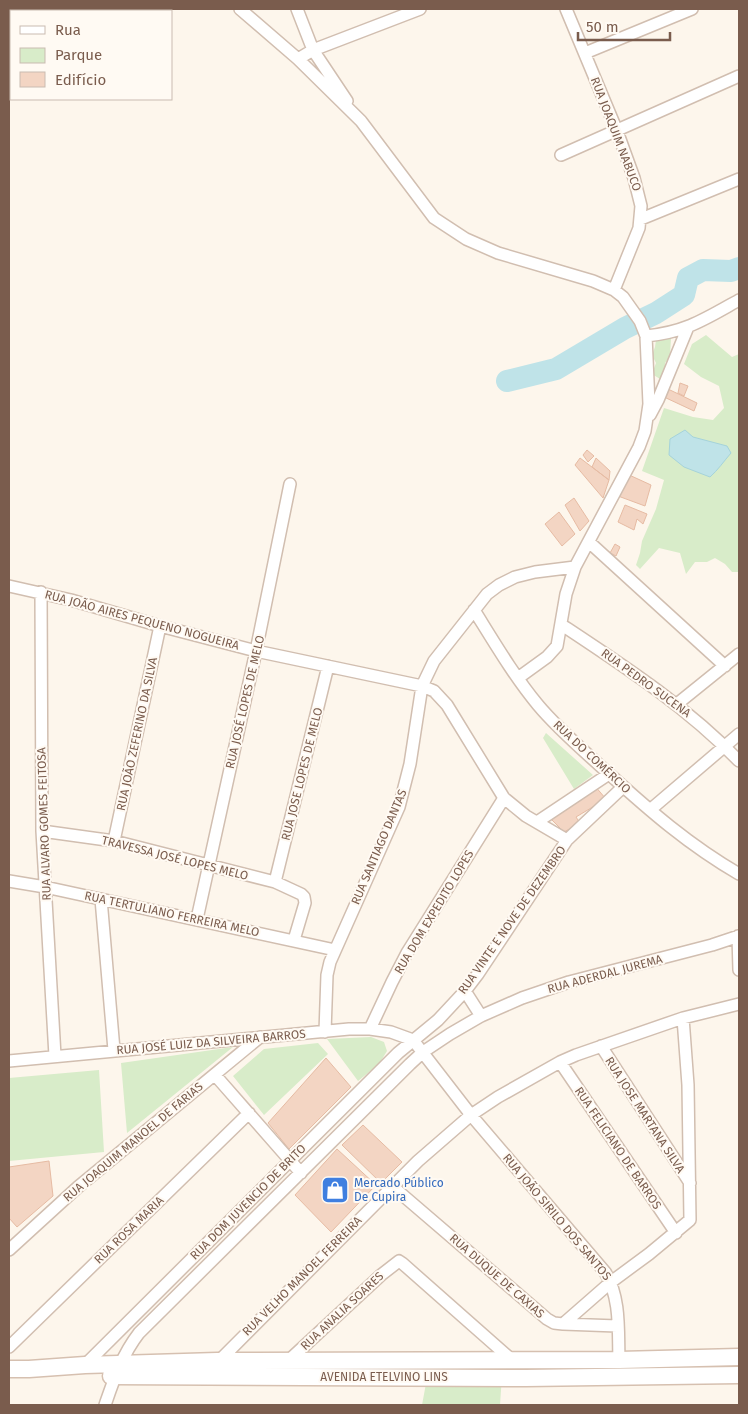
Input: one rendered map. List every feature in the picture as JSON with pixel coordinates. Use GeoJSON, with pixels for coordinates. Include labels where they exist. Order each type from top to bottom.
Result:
{"type":"FeatureCollection","features":[{"type":"Feature","properties":{"kind":"main road","name":"AVENIDA ETELVINO LINS"},"geometry":{"type":"LineString","coordinates":[[29,1369],[60,1374],[117,1370],[215,1368],[287,1362],[619,1360],[739,1357]]}},
{"type":"Feature","properties":{"kind":"main road"},"geometry":{"type":"LineString","coordinates":[[654,1359],[655,1376]]}},
{"type":"Feature","properties":{"kind":"main road"},"geometry":{"type":"LineString","coordinates":[[448,1378],[449,1360]]}},
{"type":"Feature","properties":{"kind":"main road","name":"AVENIDA ETELVINO LINS"},"geometry":{"type":"LineString","coordinates":[[9,1369],[85,1365],[117,1370]]}},
{"type":"Feature","properties":{"kind":"main road","name":"AVENIDA ETELVINO LINS"},"geometry":{"type":"LineString","coordinates":[[215,1368],[448,1378],[739,1375]]}},
{"type":"Feature","properties":{"kind":"street"},"geometry":{"type":"LineString","coordinates":[[240,9],[298,59],[361,121]]}},
{"type":"Feature","properties":{"kind":"street"},"geometry":{"type":"LineString","coordinates":[[297,9],[313,50],[361,121],[434,218],[466,239],[498,253],[593,281],[618,293],[644,331],[649,388],[648,418]]}},
{"type":"Feature","properties":{"kind":"street"},"geometry":{"type":"LineString","coordinates":[[298,59],[313,50],[420,9]]}},
{"type":"Feature","properties":{"kind":"street","name":"RUA JOAQUIM NABUCO"},"geometry":{"type":"LineString","coordinates":[[566,9],[617,131],[639,193],[641,219],[618,293]]}},
{"type":"Feature","properties":{"kind":"street"},"geometry":{"type":"LineString","coordinates":[[584,53],[692,9]]}},
{"type":"Feature","properties":{"kind":"street"},"geometry":{"type":"LineString","coordinates":[[561,155],[739,76]]}},
{"type":"Feature","properties":{"kind":"street"},"geometry":{"type":"LineString","coordinates":[[641,219],[739,178]]}},
{"type":"Feature","properties":{"kind":"street"},"geometry":{"type":"LineString","coordinates":[[644,331],[660,334],[688,328],[739,300]]}},
{"type":"Feature","properties":{"kind":"street"},"geometry":{"type":"LineString","coordinates":[[518,678],[553,652],[559,639],[566,594],[575,567],[639,447],[648,418],[658,400],[688,328]]}},
{"type":"Feature","properties":{"kind":"street","name":"RUA JOSÉ LOPES DE MELO"},"geometry":{"type":"LineString","coordinates":[[197,919],[256,652],[290,484]]}},
{"type":"Feature","properties":{"kind":"street"},"geometry":{"type":"LineString","coordinates":[[589,542],[725,666]]}},
{"type":"Feature","properties":{"kind":"street","name":"RUA SANTIAGO DANTAS"},"geometry":{"type":"LineString","coordinates":[[325,1032],[327,975],[335,950],[404,790],[422,686],[434,661],[474,610],[499,585],[515,577],[535,572],[575,567]]}},
{"type":"Feature","properties":{"kind":"street","name":"RUA JOÃO AIRES PEQUENO NOGUEIRA"},"geometry":{"type":"LineString","coordinates":[[9,586],[41,592],[256,652],[422,686]]}},
{"type":"Feature","properties":{"kind":"street","name":"RUA ALVARO GOMES FEITOSA"},"geometry":{"type":"LineString","coordinates":[[41,592],[42,831],[55,1056]]}},
{"type":"Feature","properties":{"kind":"street","name":"RUA DO COMÉRCIO"},"geometry":{"type":"LineString","coordinates":[[474,610],[518,678],[539,706],[564,732],[650,810],[697,848],[739,874]]}},
{"type":"Feature","properties":{"kind":"street","name":"RUA PEDRO SUCENA"},"geometry":{"type":"LineString","coordinates":[[562,625],[608,655],[676,704],[726,746],[739,761]]}},
{"type":"Feature","properties":{"kind":"street","name":"RUA JOÃO ZEFERINO DA SILVA"},"geometry":{"type":"LineString","coordinates":[[114,842],[160,626]]}},
{"type":"Feature","properties":{"kind":"street"},"geometry":{"type":"LineString","coordinates":[[676,704],[739,654]]}},
{"type":"Feature","properties":{"kind":"street","name":"RUA JOSE LOPES DE MELO"},"geometry":{"type":"LineString","coordinates":[[275,882],[328,666]]}},
{"type":"Feature","properties":{"kind":"street"},"geometry":{"type":"LineString","coordinates":[[422,686],[434,691],[447,705],[504,798],[514,807],[567,840]]}},
{"type":"Feature","properties":{"kind":"street"},"geometry":{"type":"LineString","coordinates":[[650,810],[739,734]]}},
{"type":"Feature","properties":{"kind":"street"},"geometry":{"type":"LineString","coordinates":[[537,822],[609,774]]}},
{"type":"Feature","properties":{"kind":"street","name":"RUA VINTE E NOVE DE DEZEMBRO"},"geometry":{"type":"LineString","coordinates":[[413,1040],[438,1020],[478,974],[567,840],[623,787]]}},
{"type":"Feature","properties":{"kind":"street","name":"RUA DOM EXPEDITO LOPES"},"geometry":{"type":"LineString","coordinates":[[370,1029],[392,982],[408,954],[504,798]]}},
{"type":"Feature","properties":{"kind":"street","name":"TRAVESSA JOSÉ LOPES MELO"},"geometry":{"type":"LineString","coordinates":[[42,831],[114,842],[275,882],[304,897],[305,903],[294,940]]}},
{"type":"Feature","properties":{"kind":"street","name":"RUA TERTULIANO FERREIRA MELO"},"geometry":{"type":"LineString","coordinates":[[9,881],[197,919],[335,950]]}},
{"type":"Feature","properties":{"kind":"street"},"geometry":{"type":"LineString","coordinates":[[101,899],[114,1050]]}},
{"type":"Feature","properties":{"kind":"street"},"geometry":{"type":"LineString","coordinates":[[738,936],[739,970]]}},
{"type":"Feature","properties":{"kind":"street","name":"RUA ADERDAL JUREMA"},"geometry":{"type":"LineString","coordinates":[[423,1052],[481,1016],[522,998],[569,982],[712,945],[738,936]]}},
{"type":"Feature","properties":{"kind":"street"},"geometry":{"type":"LineString","coordinates":[[464,992],[481,1016]]}},
{"type":"Feature","properties":{"kind":"street","name":"RUA VELHO MANOEL FERREIRA"},"geometry":{"type":"LineString","coordinates":[[215,1368],[392,1186],[471,1115],[560,1062],[683,1018],[739,1004]]}},
{"type":"Feature","properties":{"kind":"street"},"geometry":{"type":"LineString","coordinates":[[563,1324],[611,1282],[676,1234],[689,1223],[691,1218],[688,1085],[683,1018]]}},
{"type":"Feature","properties":{"kind":"street","name":"RUA JOSÉ LUIZ DA SILVEIRA BARROS"},"geometry":{"type":"LineString","coordinates":[[9,1061],[260,1037],[370,1029],[391,1032],[413,1040]]}},
{"type":"Feature","properties":{"kind":"street","name":"RUA JOAQUIM MANOEL DE FARIAS"},"geometry":{"type":"LineString","coordinates":[[13,1246],[78,1187],[260,1037]]}},
{"type":"Feature","properties":{"kind":"street","name":"RUA JOÃO SIRILO DOS SANTOS"},"geometry":{"type":"LineString","coordinates":[[413,1040],[471,1115],[596,1261],[611,1282],[618,1326],[619,1360]]}},
{"type":"Feature","properties":{"kind":"street","name":"RUA DOM JUVENCIO DE BRITO"},"geometry":{"type":"LineString","coordinates":[[85,1365],[413,1040]]}},
{"type":"Feature","properties":{"kind":"street","name":"RUA JOSE MARTANA SILVA"},"geometry":{"type":"LineString","coordinates":[[601,1046],[690,1183]]}},
{"type":"Feature","properties":{"kind":"street","name":"RUA DOM JUVENCIO DE BRITO"},"geometry":{"type":"LineString","coordinates":[[105,1405],[117,1370],[129,1345],[155,1316],[423,1052]]}},
{"type":"Feature","properties":{"kind":"street","name":"RUA FELICIANO DE BARROS"},"geometry":{"type":"LineString","coordinates":[[560,1062],[676,1234]]}},
{"type":"Feature","properties":{"kind":"street"},"geometry":{"type":"LineString","coordinates":[[215,1074],[301,1174]]}},
{"type":"Feature","properties":{"kind":"street","name":"RUA ROSA MARIA"},"geometry":{"type":"LineString","coordinates":[[9,1347],[249,1114]]}},
{"type":"Feature","properties":{"kind":"street","name":"RUA DUQUE DE CAXIAS"},"geometry":{"type":"LineString","coordinates":[[392,1186],[541,1314],[554,1323],[618,1326]]}},
{"type":"Feature","properties":{"kind":"street"},"geometry":{"type":"LineString","coordinates":[[9,1233],[13,1246]]}},
{"type":"Feature","properties":{"kind":"street","name":"RUA ANALIA SOARES"},"geometry":{"type":"LineString","coordinates":[[287,1362],[398,1261],[512,1360]]}},
{"type":"Feature","properties":{"kind":"green space"},"geometry":{"type":"Polygon","coordinates":[[[661,335],[671,338],[670,356],[665,363],[665,372],[660,379],[652,374],[656,363],[652,355],[656,340],[661,335]]]}},
{"type":"Feature","properties":{"kind":"green space"},"geometry":{"type":"Polygon","coordinates":[[[706,335],[732,357],[739,354],[739,572],[732,572],[725,564],[715,558],[707,562],[695,562],[686,574],[680,553],[659,548],[640,569],[636,565],[642,541],[656,509],[664,480],[642,471],[664,408],[693,417],[713,420],[724,408],[719,386],[701,377],[684,364],[692,344],[706,335]]]}},
{"type":"Feature","properties":{"kind":"green space"},"geometry":{"type":"Polygon","coordinates":[[[546,733],[593,775],[574,789],[543,738],[546,733]]]}},
{"type":"Feature","properties":{"kind":"green space"},"geometry":{"type":"Polygon","coordinates":[[[371,1037],[384,1042],[387,1051],[379,1064],[358,1081],[327,1039],[371,1037]]]}},
{"type":"Feature","properties":{"kind":"green space"},"geometry":{"type":"Polygon","coordinates":[[[318,1043],[328,1054],[264,1115],[233,1076],[264,1049],[318,1043]]]}},
{"type":"Feature","properties":{"kind":"green space"},"geometry":{"type":"Polygon","coordinates":[[[233,1047],[127,1133],[121,1063],[233,1047]]]}},
{"type":"Feature","properties":{"kind":"green space"},"geometry":{"type":"Polygon","coordinates":[[[99,1070],[104,1152],[9,1161],[9,1078],[99,1070]]]}},
{"type":"Feature","properties":{"kind":"green space"},"geometry":{"type":"Polygon","coordinates":[[[502,1375],[500,1405],[422,1405],[427,1378],[502,1375]]]}},
{"type":"Feature","properties":{"kind":"water"},"geometry":{"type":"Polygon","coordinates":[[[685,430],[693,437],[727,446],[731,453],[710,477],[684,467],[669,455],[670,439],[685,430]]]}},
{"type":"Feature","properties":{"kind":"building"},"geometry":{"type":"Polygon","coordinates":[[[680,383],[688,386],[684,396],[678,393],[680,383]]]}},
{"type":"Feature","properties":{"kind":"building"},"geometry":{"type":"Polygon","coordinates":[[[668,389],[697,403],[694,411],[664,397],[668,389]]]}},
{"type":"Feature","properties":{"kind":"building"},"geometry":{"type":"Polygon","coordinates":[[[587,450],[594,456],[588,462],[583,455],[587,450]]]}},
{"type":"Feature","properties":{"kind":"building"},"geometry":{"type":"Polygon","coordinates":[[[580,458],[609,480],[603,498],[575,465],[580,458]]]}},
{"type":"Feature","properties":{"kind":"building"},"geometry":{"type":"Polygon","coordinates":[[[596,458],[610,471],[609,480],[592,467],[596,458]]]}},
{"type":"Feature","properties":{"kind":"building"},"geometry":{"type":"Polygon","coordinates":[[[627,474],[651,485],[645,506],[618,496],[627,474]]]}},
{"type":"Feature","properties":{"kind":"building"},"geometry":{"type":"Polygon","coordinates":[[[574,498],[589,521],[580,531],[565,505],[574,498]]]}},
{"type":"Feature","properties":{"kind":"building"},"geometry":{"type":"Polygon","coordinates":[[[625,505],[647,514],[643,524],[637,519],[634,530],[618,522],[625,505]]]}},
{"type":"Feature","properties":{"kind":"building"},"geometry":{"type":"Polygon","coordinates":[[[559,512],[575,534],[562,546],[545,524],[559,512]]]}},
{"type":"Feature","properties":{"kind":"building"},"geometry":{"type":"Polygon","coordinates":[[[615,544],[620,547],[616,556],[610,553],[615,544]]]}},
{"type":"Feature","properties":{"kind":"building"},"geometry":{"type":"Polygon","coordinates":[[[594,785],[606,799],[576,817],[580,823],[564,832],[550,818],[594,785]]]}},
{"type":"Feature","properties":{"kind":"building"},"geometry":{"type":"Polygon","coordinates":[[[326,1058],[351,1087],[289,1149],[268,1123],[326,1058]]]}},
{"type":"Feature","properties":{"kind":"building"},"geometry":{"type":"Polygon","coordinates":[[[363,1125],[402,1162],[381,1183],[342,1145],[363,1125]]]}},
{"type":"Feature","properties":{"kind":"building","name":"Mercado Público De Cupira"},"geometry":{"type":"Polygon","coordinates":[[[337,1149],[376,1185],[331,1232],[295,1195],[337,1149]]]}},
{"type":"Feature","properties":{"kind":"building"},"geometry":{"type":"Polygon","coordinates":[[[49,1161],[53,1196],[17,1227],[9,1218],[9,1167],[49,1161]]]}},
{"type":"Feature","properties":{"kind":"waterway"},"geometry":{"type":"LineString","coordinates":[[507,381],[556,369],[625,328],[656,313],[684,295],[688,278],[703,270],[731,271],[739,268]]}},
{"type":"Feature","properties":{"kind":"place","name":"Mercado Público De Cupira"},"geometry":{"type":"Point","coordinates":[335,1190]}}]}
